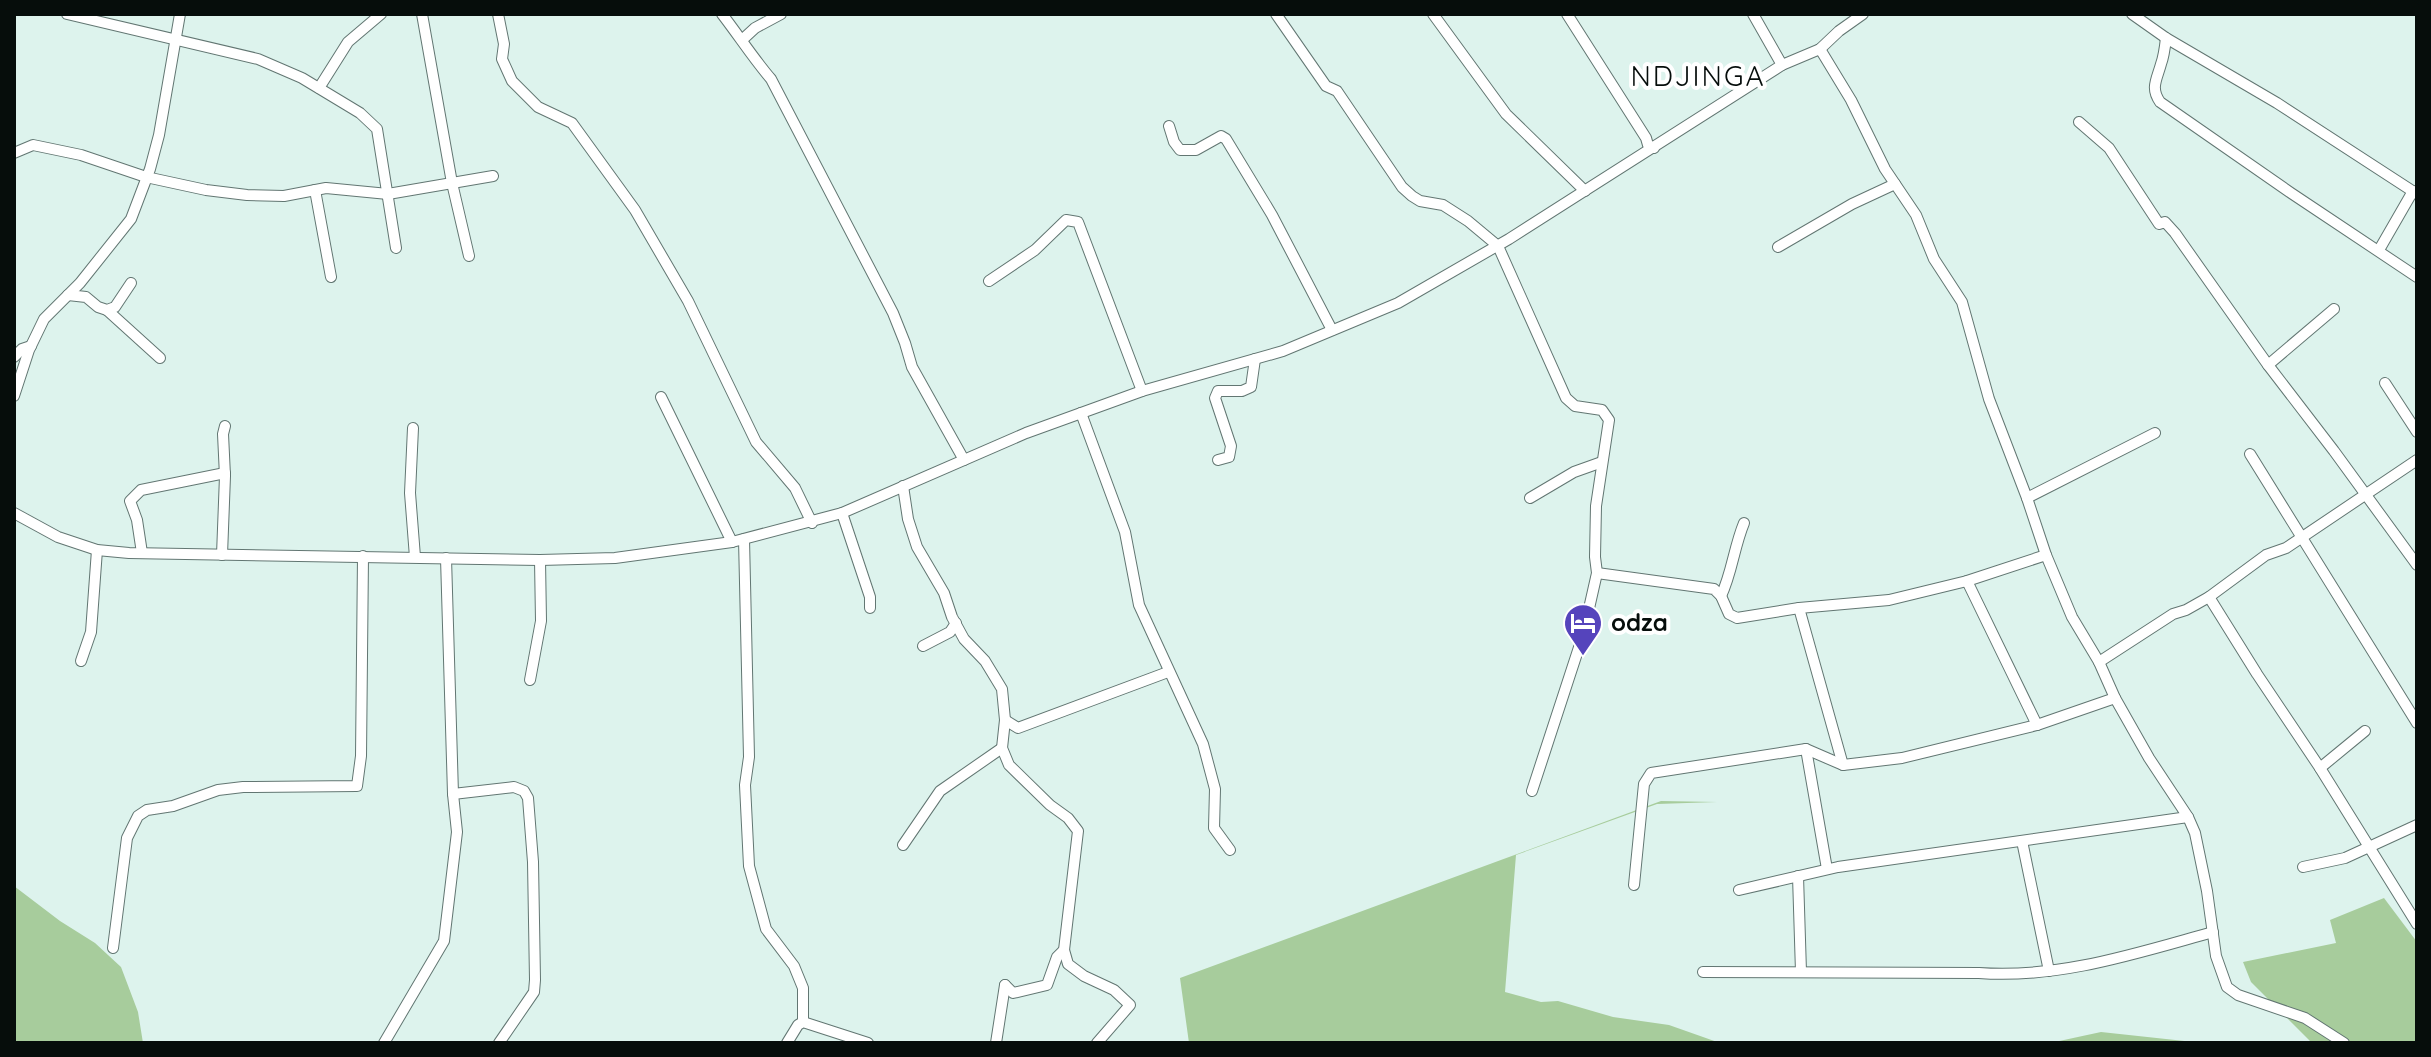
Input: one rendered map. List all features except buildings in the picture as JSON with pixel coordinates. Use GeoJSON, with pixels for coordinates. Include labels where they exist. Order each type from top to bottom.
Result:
{"type":"FeatureCollection","features":[{"type":"Feature","properties":{"kind":"street"},"geometry":{"type":"LineString","coordinates":[[67,14],[258,59],[302,78],[360,113],[377,129],[396,248]]}},
{"type":"Feature","properties":{"kind":"street"},"geometry":{"type":"LineString","coordinates":[[14,396],[44,319],[131,219],[159,135],[180,14]]}},
{"type":"Feature","properties":{"kind":"street"},"geometry":{"type":"LineString","coordinates":[[319,88],[348,42],[381,14]]}},
{"type":"Feature","properties":{"kind":"street"},"geometry":{"type":"LineString","coordinates":[[422,14],[452,183],[469,256]]}},
{"type":"Feature","properties":{"kind":"street"},"geometry":{"type":"LineString","coordinates":[[498,14],[504,44],[502,59],[512,81],[538,107],[572,123],[635,210],[688,301],[756,442],[795,488],[812,523]]}},
{"type":"Feature","properties":{"kind":"street"},"geometry":{"type":"LineString","coordinates":[[722,14],[771,79],[893,313],[912,367],[964,460]]}},
{"type":"Feature","properties":{"kind":"street"},"geometry":{"type":"LineString","coordinates":[[742,40],[755,28],[781,14]]}},
{"type":"Feature","properties":{"kind":"street"},"geometry":{"type":"LineString","coordinates":[[1276,14],[1326,86],[1337,91],[1402,187],[1420,201],[1443,205],[1498,246],[1566,398],[1575,406],[1602,410],[1609,420],[1596,506],[1597,573],[1583,635],[1532,791]]}},
{"type":"Feature","properties":{"kind":"street"},"geometry":{"type":"LineString","coordinates":[[1433,14],[1506,114],[1585,191]]}},
{"type":"Feature","properties":{"kind":"street"},"geometry":{"type":"LineString","coordinates":[[1567,14],[1648,145],[1654,148]]}},
{"type":"Feature","properties":{"kind":"street"},"geometry":{"type":"LineString","coordinates":[[1753,14],[1782,65]]}},
{"type":"Feature","properties":{"kind":"street"},"geometry":{"type":"LineString","coordinates":[[2132,14],[2415,192],[2379,250]]}},
{"type":"Feature","properties":{"kind":"street"},"geometry":{"type":"LineString","coordinates":[[14,513],[58,537],[97,550],[540,560],[615,558],[738,541],[812,523],[842,513],[1026,433],[1142,391],[1283,351],[1398,303],[1498,246],[1782,65],[1820,49],[1858,15]]}},
{"type":"Feature","properties":{"kind":"street"},"geometry":{"type":"LineString","coordinates":[[2166,38],[2154,84],[2155,95],[2160,102],[2417,277]]}},
{"type":"Feature","properties":{"kind":"street"},"geometry":{"type":"LineString","coordinates":[[1820,49],[1895,184],[1916,215],[1934,259],[1962,302],[1989,399],[2072,617],[2149,758],[2195,833],[2216,956],[2227,987],[2238,995],[2305,1018],[2344,1043]]}},
{"type":"Feature","properties":{"kind":"street"},"geometry":{"type":"LineString","coordinates":[[2079,122],[2109,148],[2159,224],[2165,222],[2175,233],[2268,365],[2417,565]]}},
{"type":"Feature","properties":{"kind":"street"},"geometry":{"type":"LineString","coordinates":[[1169,126],[1180,150],[1196,150],[1221,136],[1226,139],[1272,215],[1332,330]]}},
{"type":"Feature","properties":{"kind":"street"},"geometry":{"type":"LineString","coordinates":[[14,153],[33,145],[81,155],[146,177],[247,195],[284,196],[326,188],[388,194],[493,176]]}},
{"type":"Feature","properties":{"kind":"street"},"geometry":{"type":"LineString","coordinates":[[1778,247],[1852,204],[1895,184]]}},
{"type":"Feature","properties":{"kind":"street"},"geometry":{"type":"LineString","coordinates":[[315,190],[331,277]]}},
{"type":"Feature","properties":{"kind":"street"},"geometry":{"type":"LineString","coordinates":[[989,281],[1035,250],[1066,220],[1078,222],[1142,391]]}},
{"type":"Feature","properties":{"kind":"street"},"geometry":{"type":"LineString","coordinates":[[107,310],[115,307],[131,283]]}},
{"type":"Feature","properties":{"kind":"street"},"geometry":{"type":"LineString","coordinates":[[68,295],[86,297],[107,310],[160,358]]}},
{"type":"Feature","properties":{"kind":"street"},"geometry":{"type":"LineString","coordinates":[[2268,365],[2334,309]]}},
{"type":"Feature","properties":{"kind":"street"},"geometry":{"type":"LineString","coordinates":[[14,357],[31,346]]}},
{"type":"Feature","properties":{"kind":"street"},"geometry":{"type":"LineString","coordinates":[[1218,460],[1229,457],[1231,446],[1215,398],[1218,391],[1242,391],[1251,387],[1255,359]]}},
{"type":"Feature","properties":{"kind":"street"},"geometry":{"type":"LineString","coordinates":[[2385,383],[2417,432]]}},
{"type":"Feature","properties":{"kind":"street"},"geometry":{"type":"LineString","coordinates":[[661,397],[738,541],[749,757],[745,785],[749,866],[766,929],[794,966],[803,988],[803,1022]]}},
{"type":"Feature","properties":{"kind":"street"},"geometry":{"type":"LineString","coordinates":[[1081,413],[1125,532],[1139,605],[1203,744],[1215,789],[1214,828],[1230,850]]}},
{"type":"Feature","properties":{"kind":"street"},"geometry":{"type":"LineString","coordinates":[[222,555],[225,426]]}},
{"type":"Feature","properties":{"kind":"street"},"geometry":{"type":"LineString","coordinates":[[413,428],[410,493],[415,557]]}},
{"type":"Feature","properties":{"kind":"street"},"geometry":{"type":"LineString","coordinates":[[2027,498],[2155,433]]}},
{"type":"Feature","properties":{"kind":"street"},"geometry":{"type":"LineString","coordinates":[[2250,454],[2417,723]]}},
{"type":"Feature","properties":{"kind":"street"},"geometry":{"type":"LineString","coordinates":[[2099,662],[2173,614],[2209,597],[2266,555],[2286,548],[2417,460]]}},
{"type":"Feature","properties":{"kind":"street"},"geometry":{"type":"LineString","coordinates":[[1530,498],[1574,472],[1602,462]]}},
{"type":"Feature","properties":{"kind":"street"},"geometry":{"type":"LineString","coordinates":[[142,553],[137,520],[130,501],[141,490],[225,473]]}},
{"type":"Feature","properties":{"kind":"street"},"geometry":{"type":"LineString","coordinates":[[903,486],[908,519],[917,547],[944,593],[964,639],[985,661],[1002,689],[1005,720],[1002,748],[1009,765],[1068,818],[1078,831],[1064,950],[1068,964],[1084,976],[1114,990],[1130,1005],[1097,1043]]}},
{"type":"Feature","properties":{"kind":"street"},"geometry":{"type":"LineString","coordinates":[[842,513],[870,597],[870,608]]}},
{"type":"Feature","properties":{"kind":"street"},"geometry":{"type":"LineString","coordinates":[[1721,596],[1728,582],[1744,523]]}},
{"type":"Feature","properties":{"kind":"street"},"geometry":{"type":"LineString","coordinates":[[81,661],[91,632],[97,550]]}},
{"type":"Feature","properties":{"kind":"street"},"geometry":{"type":"LineString","coordinates":[[1597,573],[1714,589],[1721,596],[1729,614],[1737,618],[1799,608],[1889,600],[1967,581],[2046,555]]}},
{"type":"Feature","properties":{"kind":"street"},"geometry":{"type":"LineString","coordinates":[[113,948],[127,838],[138,816],[147,810],[173,806],[218,790],[243,787],[357,786],[361,756],[363,556]]}},
{"type":"Feature","properties":{"kind":"street"},"geometry":{"type":"LineString","coordinates":[[384,1043],[444,941],[457,832],[453,794],[446,558]]}},
{"type":"Feature","properties":{"kind":"street"},"geometry":{"type":"LineString","coordinates":[[530,680],[541,621],[540,560]]}},
{"type":"Feature","properties":{"kind":"street"},"geometry":{"type":"LineString","coordinates":[[1967,581],[2037,725]]}},
{"type":"Feature","properties":{"kind":"street"},"geometry":{"type":"LineString","coordinates":[[2209,597],[2417,924]]}},
{"type":"Feature","properties":{"kind":"street"},"geometry":{"type":"LineString","coordinates":[[1799,608],[1843,765]]}},
{"type":"Feature","properties":{"kind":"street"},"geometry":{"type":"LineString","coordinates":[[923,646],[950,632],[956,623]]}},
{"type":"Feature","properties":{"kind":"street"},"geometry":{"type":"LineString","coordinates":[[1005,720],[1018,728],[1168,672]]}},
{"type":"Feature","properties":{"kind":"street"},"geometry":{"type":"LineString","coordinates":[[1634,885],[1644,784],[1651,773],[1806,749],[1843,765],[1902,758],[2037,725],[2115,698]]}},
{"type":"Feature","properties":{"kind":"street"},"geometry":{"type":"LineString","coordinates":[[2320,768],[2365,731]]}},
{"type":"Feature","properties":{"kind":"street"},"geometry":{"type":"LineString","coordinates":[[903,845],[940,791],[1002,748]]}},
{"type":"Feature","properties":{"kind":"street"},"geometry":{"type":"LineString","coordinates":[[1806,749],[1827,869]]}},
{"type":"Feature","properties":{"kind":"street"},"geometry":{"type":"LineString","coordinates":[[453,794],[514,787],[524,791],[528,798],[533,862],[534,992],[499,1043]]}},
{"type":"Feature","properties":{"kind":"street"},"geometry":{"type":"LineString","coordinates":[[1739,890],[1827,869],[2188,817]]}},
{"type":"Feature","properties":{"kind":"street"},"geometry":{"type":"LineString","coordinates":[[2303,867],[2345,858],[2417,825]]}},
{"type":"Feature","properties":{"kind":"street"},"geometry":{"type":"LineString","coordinates":[[2022,841],[2049,971]]}},
{"type":"Feature","properties":{"kind":"street"},"geometry":{"type":"LineString","coordinates":[[1798,876],[1801,972]]}},
{"type":"Feature","properties":{"kind":"street"},"geometry":{"type":"LineString","coordinates":[[1703,972],[2011,975],[2095,964],[2213,932]]}},
{"type":"Feature","properties":{"kind":"street"},"geometry":{"type":"LineString","coordinates":[[996,1043],[1005,985],[1013,993],[1047,985],[1057,957],[1064,950]]}},
{"type":"Feature","properties":{"kind":"street"},"geometry":{"type":"LineString","coordinates":[[787,1043],[803,1022],[868,1043]]}},
{"type":"Feature","properties":{"kind":"green space"},"geometry":{"type":"Polygon","coordinates":[[[1661,801],[1717,802],[1657,804],[1516,855],[1505,992],[1541,1002],[1558,1001],[1613,1017],[1669,1025],[1720,1043],[1189,1043],[1180,978],[1661,801]]]}},
{"type":"Feature","properties":{"kind":"green space"},"geometry":{"type":"Polygon","coordinates":[[[14,886],[95,943],[121,967],[138,1012],[143,1043],[14,1043],[14,886]]]}},
{"type":"Feature","properties":{"kind":"green space"},"geometry":{"type":"Polygon","coordinates":[[[2384,898],[2417,942],[2417,1043],[2312,1043],[2251,982],[2243,962],[2336,943],[2330,920],[2384,898]]]}},
{"type":"Feature","properties":{"kind":"green space"},"geometry":{"type":"Polygon","coordinates":[[[2101,1032],[2203,1043],[2050,1043],[2101,1032]]]}},
{"type":"Feature","properties":{"kind":"place","name":"odza"},"geometry":{"type":"Point","coordinates":[1583,657]}},
{"type":"Feature","properties":{"kind":"district","name":"NDJINGA"},"geometry":{"type":"Point","coordinates":[1698,76]}}]}
